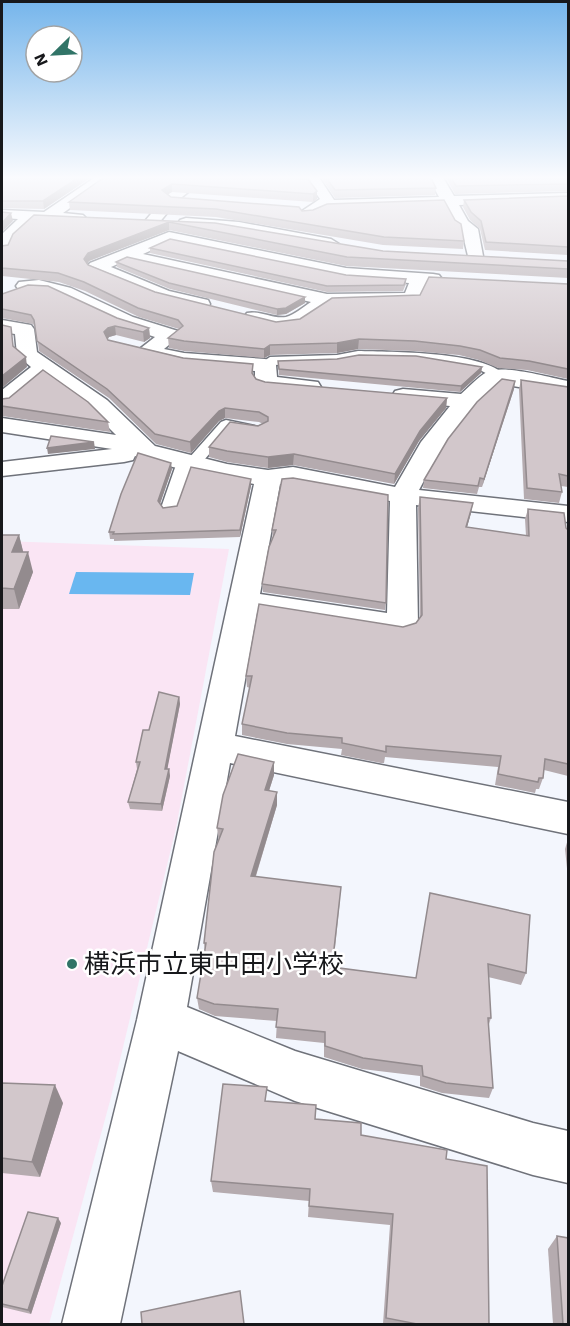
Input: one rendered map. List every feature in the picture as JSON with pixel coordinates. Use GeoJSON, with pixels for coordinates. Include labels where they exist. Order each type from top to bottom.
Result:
{"type":"FeatureCollection","features":[{"type":"Feature","properties":{"kind":"street"},"geometry":{"type":"LineString","coordinates":[[167,238],[96,267],[163,295],[217,302],[312,241]]}},
{"type":"Feature","properties":{"kind":"street"},"geometry":{"type":"LineString","coordinates":[[173,238],[346,273],[454,280]]}},
{"type":"Feature","properties":{"kind":"street"},"geometry":{"type":"LineString","coordinates":[[299,238],[346,247]]}},
{"type":"Feature","properties":{"kind":"street"},"geometry":{"type":"LineString","coordinates":[[472,238],[475,256]]}},
{"type":"Feature","properties":{"kind":"street"},"geometry":{"type":"LineString","coordinates":[[126,255],[327,300],[412,298],[419,279]]}},
{"type":"Feature","properties":{"kind":"street"},"geometry":{"type":"LineString","coordinates":[[10,289],[38,284],[79,296],[125,321],[171,335],[150,349],[127,346]]}},
{"type":"Feature","properties":{"kind":"street"},"geometry":{"type":"LineString","coordinates":[[10,289],[58,308]]}},
{"type":"Feature","properties":{"kind":"street"},"geometry":{"type":"LineString","coordinates":[[237,313],[277,323],[292,322],[327,300]]}},
{"type":"Feature","properties":{"kind":"street"},"geometry":{"type":"LineString","coordinates":[[2,326],[24,330],[27,355],[99,405],[146,451]]}},
{"type":"Feature","properties":{"kind":"street"},"geometry":{"type":"LineString","coordinates":[[98,329],[184,359],[265,365],[266,383],[325,388]]}},
{"type":"Feature","properties":{"kind":"street"},"geometry":{"type":"LineString","coordinates":[[2,401],[43,368]]}},
{"type":"Feature","properties":{"kind":"street"},"geometry":{"type":"LineString","coordinates":[[243,601],[402,626],[403,496],[433,442],[466,401],[499,376],[568,388]]}},
{"type":"Feature","properties":{"kind":"street"},"geometry":{"type":"LineString","coordinates":[[383,394],[466,401]]}},
{"type":"Feature","properties":{"kind":"street"},"geometry":{"type":"LineString","coordinates":[[2,425],[120,443],[227,472],[268,478],[293,475],[403,496],[568,514]]}},
{"type":"Feature","properties":{"kind":"street"},"geometry":{"type":"LineString","coordinates":[[2,469],[114,457],[146,451]]}},
{"type":"Feature","properties":{"kind":"street"},"geometry":{"type":"LineString","coordinates":[[91,1324],[161,1020],[268,478]]}},
{"type":"Feature","properties":{"kind":"street"},"geometry":{"type":"LineString","coordinates":[[215,746],[568,818]]}},
{"type":"Feature","properties":{"kind":"street"},"geometry":{"type":"LineString","coordinates":[[161,1020],[295,1077],[532,1149],[568,1157]]}},
{"type":"Feature","properties":{"kind":"lane"},"geometry":{"type":"LineString","coordinates":[[265,365],[270,361],[338,359],[358,356],[416,356],[482,366],[499,376]]}},
{"type":"Feature","properties":{"kind":"lane"},"geometry":{"type":"LineString","coordinates":[[170,508],[188,463],[226,425],[259,429]]}},
{"type":"Feature","properties":{"kind":"shaded area","name":"横浜市立東中田小学校"},"geometry":{"type":"Polygon","coordinates":[[[2,541],[229,549],[176,828],[110,1101],[49,1324],[2,1324],[2,541]]]}},
{"type":"Feature","properties":{"kind":"water"},"geometry":{"type":"Polygon","coordinates":[[[76,572],[194,573],[190,595],[69,594],[76,572]]]}},
{"type":"Feature","properties":{"kind":"building"},"geometry":{"type":"Polygon","coordinates":[[[11,238],[128,238],[88,253],[84,259],[88,265],[155,292],[276,322],[300,319],[332,298],[420,295],[429,277],[568,284],[568,369],[500,358],[480,350],[460,346],[415,341],[359,339],[337,343],[270,345],[264,349],[168,338],[183,326],[178,320],[138,308],[84,282],[58,273],[2,268],[2,246],[8,245],[11,238]]]}},
{"type":"Feature","properties":{"kind":"building"},"geometry":{"type":"Polygon","coordinates":[[[250,238],[304,238],[383,251],[568,261],[568,269],[347,257],[250,238]]]}},
{"type":"Feature","properties":{"kind":"building"},"geometry":{"type":"Polygon","coordinates":[[[402,238],[463,238],[464,241],[402,238]]]}},
{"type":"Feature","properties":{"kind":"building"},"geometry":{"type":"Polygon","coordinates":[[[485,238],[568,238],[568,247],[486,242],[485,238]]]}},
{"type":"Feature","properties":{"kind":"building"},"geometry":{"type":"Polygon","coordinates":[[[170,239],[346,275],[406,279],[404,285],[327,286],[150,248],[170,239]]]}},
{"type":"Feature","properties":{"kind":"building"},"geometry":{"type":"Polygon","coordinates":[[[127,257],[305,297],[286,308],[277,309],[169,283],[116,262],[127,257]]]}},
{"type":"Feature","properties":{"kind":"building"},"geometry":{"type":"Polygon","coordinates":[[[28,285],[48,286],[117,318],[149,328],[143,332],[115,326],[108,328],[104,332],[108,340],[183,358],[253,364],[252,373],[256,379],[265,382],[447,398],[420,431],[395,474],[294,454],[268,457],[209,447],[230,422],[258,426],[268,421],[268,417],[259,412],[225,408],[219,411],[190,442],[155,434],[107,389],[37,341],[31,315],[2,309],[2,294],[28,285]]]}},
{"type":"Feature","properties":{"kind":"building"},"geometry":{"type":"Polygon","coordinates":[[[2,325],[11,327],[13,346],[26,357],[2,376],[2,325]]]}},
{"type":"Feature","properties":{"kind":"building"},"geometry":{"type":"Polygon","coordinates":[[[359,355],[416,356],[482,367],[461,386],[279,369],[278,361],[337,359],[359,355]]]}},
{"type":"Feature","properties":{"kind":"building"},"geometry":{"type":"Polygon","coordinates":[[[43,370],[88,402],[108,422],[2,406],[2,399],[9,398],[43,370]]]}},
{"type":"Feature","properties":{"kind":"building"},"geometry":{"type":"Polygon","coordinates":[[[502,379],[515,381],[484,479],[480,478],[478,486],[424,480],[448,439],[477,402],[502,379]]]}},
{"type":"Feature","properties":{"kind":"building"},"geometry":{"type":"Polygon","coordinates":[[[521,380],[568,387],[568,476],[559,474],[562,492],[527,488],[521,380]]]}},
{"type":"Feature","properties":{"kind":"building"},"geometry":{"type":"Polygon","coordinates":[[[51,436],[94,442],[47,448],[51,436]]]}},
{"type":"Feature","properties":{"kind":"building"},"geometry":{"type":"Polygon","coordinates":[[[138,453],[171,463],[158,501],[163,508],[177,506],[191,467],[251,479],[240,530],[113,534],[114,532],[109,532],[121,494],[138,453]]]}},
{"type":"Feature","properties":{"kind":"building"},"geometry":{"type":"Polygon","coordinates":[[[293,478],[388,495],[386,603],[262,584],[269,547],[276,530],[272,530],[282,479],[293,478]]]}},
{"type":"Feature","properties":{"kind":"building"},"geometry":{"type":"Polygon","coordinates":[[[420,497],[473,503],[466,527],[529,536],[528,509],[564,513],[568,530],[568,764],[545,759],[543,778],[539,778],[538,782],[498,774],[501,756],[386,746],[386,752],[342,743],[342,738],[287,733],[242,724],[252,676],[246,676],[259,604],[403,627],[416,623],[422,615],[420,497]]]}},
{"type":"Feature","properties":{"kind":"building"},"geometry":{"type":"Polygon","coordinates":[[[2,535],[19,535],[12,552],[28,552],[14,589],[2,588],[2,535]]]}},
{"type":"Feature","properties":{"kind":"building"},"geometry":{"type":"Polygon","coordinates":[[[159,692],[179,697],[165,769],[169,769],[161,804],[128,802],[140,762],[136,762],[143,730],[149,730],[159,692]]]}},
{"type":"Feature","properties":{"kind":"building"},"geometry":{"type":"Polygon","coordinates":[[[238,754],[274,762],[265,790],[277,792],[251,876],[341,887],[332,967],[416,978],[430,893],[530,915],[526,973],[488,964],[491,1018],[488,1018],[493,1088],[446,1083],[423,1076],[422,1066],[363,1058],[325,1046],[325,1032],[276,1027],[278,1009],[214,1004],[197,998],[206,943],[204,943],[214,852],[223,829],[217,828],[223,795],[238,754]]]}},
{"type":"Feature","properties":{"kind":"building"},"geometry":{"type":"Polygon","coordinates":[[[2,1083],[55,1085],[32,1162],[2,1158],[2,1083]]]}},
{"type":"Feature","properties":{"kind":"building"},"geometry":{"type":"Polygon","coordinates":[[[223,1084],[267,1087],[265,1101],[316,1105],[315,1119],[361,1123],[361,1135],[447,1150],[446,1159],[487,1166],[489,1324],[417,1324],[386,1318],[393,1214],[309,1206],[310,1189],[211,1181],[223,1084]]]}},
{"type":"Feature","properties":{"kind":"building"},"geometry":{"type":"Polygon","coordinates":[[[28,1212],[58,1218],[28,1310],[2,1304],[2,1286],[28,1212]]]}},
{"type":"Feature","properties":{"kind":"building"},"geometry":{"type":"Polygon","coordinates":[[[557,1236],[568,1238],[568,1324],[563,1324],[557,1236]]]}},
{"type":"Feature","properties":{"kind":"building"},"geometry":{"type":"Polygon","coordinates":[[[240,1291],[244,1324],[142,1324],[141,1312],[240,1291]]]}},
{"type":"Feature","properties":{"kind":"place","name":"横浜市立東中田小学校"},"geometry":{"type":"Point","coordinates":[72,964]}}]}
